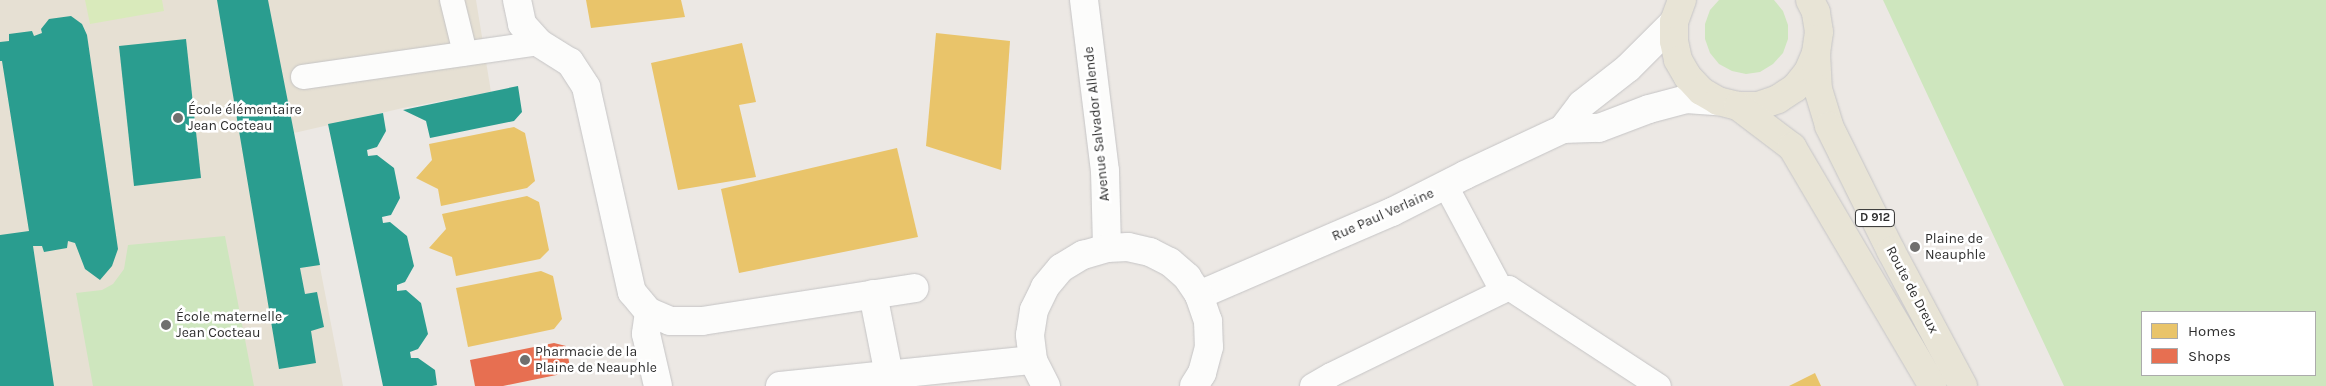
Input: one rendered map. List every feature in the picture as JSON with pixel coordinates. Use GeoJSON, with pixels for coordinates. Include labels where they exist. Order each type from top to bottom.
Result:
{"type":"FeatureCollection","features":[{"type":"Feature","properties":{"kind":"main road"},"geometry":{"type":"LineString","coordinates":[[1728,103],[1758,106],[1778,99],[1795,88],[1808,72],[1816,53],[1819,32],[1816,12],[1810,0]]}},
{"type":"Feature","properties":{"kind":"main road","name":"Route de Dreux"},"geometry":{"type":"LineString","coordinates":[[1679,6],[1674,41],[1678,60],[1683,68],[1701,91],[1728,103],[1792,147],[1933,386]]}},
{"type":"Feature","properties":{"kind":"main road","name":"Route de Dreux"},"geometry":{"type":"LineString","coordinates":[[1816,53],[1818,89],[1829,126],[1891,251],[1963,386]]}},
{"type":"Feature","properties":{"kind":"street"},"geometry":{"type":"LineString","coordinates":[[517,0],[522,24],[539,43],[570,62],[586,87],[632,292],[649,312],[670,321],[702,321],[914,288]]}},
{"type":"Feature","properties":{"kind":"street","name":"Avenue Salvador Allende"},"geometry":{"type":"LineString","coordinates":[[1084,0],[1105,171],[1107,248]]}},
{"type":"Feature","properties":{"kind":"street","name":"Rue Paul Verlaine"},"geometry":{"type":"LineString","coordinates":[[1563,129],[1582,104],[1628,68],[1679,6]]}},
{"type":"Feature","properties":{"kind":"street","name":"Rue Paul Verlaine"},"geometry":{"type":"LineString","coordinates":[[1199,295],[1375,220],[1563,129],[1599,128],[1650,109],[1686,99],[1728,103]]}},
{"type":"Feature","properties":{"kind":"street"},"geometry":{"type":"LineString","coordinates":[[1046,386],[1033,360],[1030,335],[1033,318],[1045,287],[1061,268],[1083,255],[1107,248],[1128,247],[1150,252],[1170,262],[1187,276],[1199,295],[1208,321],[1209,347],[1202,374],[1194,386]]}},
{"type":"Feature","properties":{"kind":"street"},"geometry":{"type":"LineString","coordinates":[[874,294],[889,375]]}},
{"type":"Feature","properties":{"kind":"street"},"geometry":{"type":"LineString","coordinates":[[649,312],[646,334],[658,386]]}},
{"type":"Feature","properties":{"kind":"street"},"geometry":{"type":"LineString","coordinates":[[780,386],[1033,360]]}},
{"type":"Feature","properties":{"kind":"lane"},"geometry":{"type":"LineString","coordinates":[[452,0],[465,53]]}},
{"type":"Feature","properties":{"kind":"lane"},"geometry":{"type":"LineString","coordinates":[[303,77],[539,43]]}},
{"type":"Feature","properties":{"kind":"lane"},"geometry":{"type":"LineString","coordinates":[[1446,186],[1502,291]]}},
{"type":"Feature","properties":{"kind":"lane"},"geometry":{"type":"LineString","coordinates":[[1312,386],[1331,374],[1509,288],[1659,386]]}},
{"type":"Feature","properties":{"kind":"shaded area","name":"École élémentaire Jean Cocteau"},"geometry":{"type":"Polygon","coordinates":[[[0,0],[476,0],[491,92],[403,108],[294,133],[343,386],[0,386],[0,0]]]}},
{"type":"Feature","properties":{"kind":"green space"},"geometry":{"type":"Polygon","coordinates":[[[85,0],[162,0],[164,11],[90,24],[85,0]]]}},
{"type":"Feature","properties":{"kind":"green space"},"geometry":{"type":"Polygon","coordinates":[[[1719,0],[1774,0],[1783,11],[1788,25],[1788,39],[1783,53],[1773,64],[1760,72],[1746,74],[1732,71],[1719,64],[1710,53],[1705,39],[1705,24],[1710,10],[1719,0]]]}},
{"type":"Feature","properties":{"kind":"green space"},"geometry":{"type":"Polygon","coordinates":[[[1883,0],[2326,0],[2326,386],[2064,386],[1883,0]]]}},
{"type":"Feature","properties":{"kind":"green space"},"geometry":{"type":"Polygon","coordinates":[[[225,236],[254,386],[93,386],[76,293],[102,290],[113,284],[124,269],[128,245],[225,236]]]}},
{"type":"Feature","properties":{"kind":"building: Homes"},"geometry":{"type":"Polygon","coordinates":[[[586,0],[681,0],[685,17],[591,28],[586,0]]]}},
{"type":"Feature","properties":{"kind":"building: Homes"},"geometry":{"type":"Polygon","coordinates":[[[936,33],[1010,41],[1001,170],[926,146],[936,33]]]}},
{"type":"Feature","properties":{"kind":"building: Homes"},"geometry":{"type":"Polygon","coordinates":[[[742,43],[756,102],[739,105],[756,177],[678,190],[651,63],[742,43]]]}},
{"type":"Feature","properties":{"kind":"building: Homes"},"geometry":{"type":"Polygon","coordinates":[[[514,127],[525,133],[535,181],[527,188],[441,206],[438,189],[416,178],[432,160],[429,144],[514,127]]]}},
{"type":"Feature","properties":{"kind":"building: Homes"},"geometry":{"type":"Polygon","coordinates":[[[897,148],[918,237],[739,273],[721,189],[897,148]]]}},
{"type":"Feature","properties":{"kind":"building: Homes"},"geometry":{"type":"Polygon","coordinates":[[[527,196],[539,202],[549,250],[540,259],[456,276],[452,257],[429,248],[446,229],[442,214],[527,196]]]}},
{"type":"Feature","properties":{"kind":"building: Homes"},"geometry":{"type":"Polygon","coordinates":[[[541,271],[553,276],[562,319],[554,329],[468,347],[456,288],[541,271]]]}},
{"type":"Feature","properties":{"kind":"building: Homes"},"geometry":{"type":"Polygon","coordinates":[[[1815,373],[1821,386],[1789,386],[1815,373]]]}},
{"type":"Feature","properties":{"kind":"building: Shops"},"geometry":{"type":"Polygon","coordinates":[[[554,343],[566,346],[571,372],[503,386],[475,386],[470,360],[554,343]]]}},
{"type":"Feature","properties":{"kind":"building: Schools"},"geometry":{"type":"Polygon","coordinates":[[[217,0],[268,0],[320,265],[300,268],[305,294],[317,292],[324,327],[311,331],[316,363],[279,369],[217,0]]]}},
{"type":"Feature","properties":{"kind":"building: Schools"},"geometry":{"type":"Polygon","coordinates":[[[71,16],[82,24],[87,35],[118,249],[112,266],[100,280],[85,269],[75,243],[68,241],[67,248],[44,252],[42,246],[33,246],[54,386],[0,386],[0,235],[29,231],[2,61],[0,61],[0,42],[9,41],[9,34],[32,31],[34,36],[42,33],[41,29],[49,19],[71,16]]]}},
{"type":"Feature","properties":{"kind":"building: Schools"},"geometry":{"type":"Polygon","coordinates":[[[186,39],[201,178],[134,186],[119,46],[186,39]]]}},
{"type":"Feature","properties":{"kind":"building: Schools"},"geometry":{"type":"Polygon","coordinates":[[[518,86],[522,112],[514,121],[430,138],[426,121],[403,110],[518,86]]]}},
{"type":"Feature","properties":{"kind":"building: Schools"},"geometry":{"type":"Polygon","coordinates":[[[383,113],[386,131],[377,147],[367,150],[368,156],[377,155],[394,168],[400,198],[391,215],[382,217],[383,223],[390,222],[407,236],[414,266],[405,282],[397,285],[397,291],[406,290],[421,303],[428,334],[418,349],[410,352],[411,358],[418,358],[435,370],[437,385],[432,386],[383,386],[328,124],[383,113]]]}},
{"type":"Feature","properties":{"kind":"place","name":"École élémentaire Jean Cocteau"},"geometry":{"type":"Point","coordinates":[178,118]}},
{"type":"Feature","properties":{"kind":"place","name":"Plaine de Neauphle"},"geometry":{"type":"Point","coordinates":[1915,247]}},
{"type":"Feature","properties":{"kind":"place","name":"École maternelle Jean Cocteau"},"geometry":{"type":"Point","coordinates":[166,325]}},
{"type":"Feature","properties":{"kind":"place","name":"Pharmacie de la Plaine de Neauphle"},"geometry":{"type":"Point","coordinates":[525,360]}}]}
